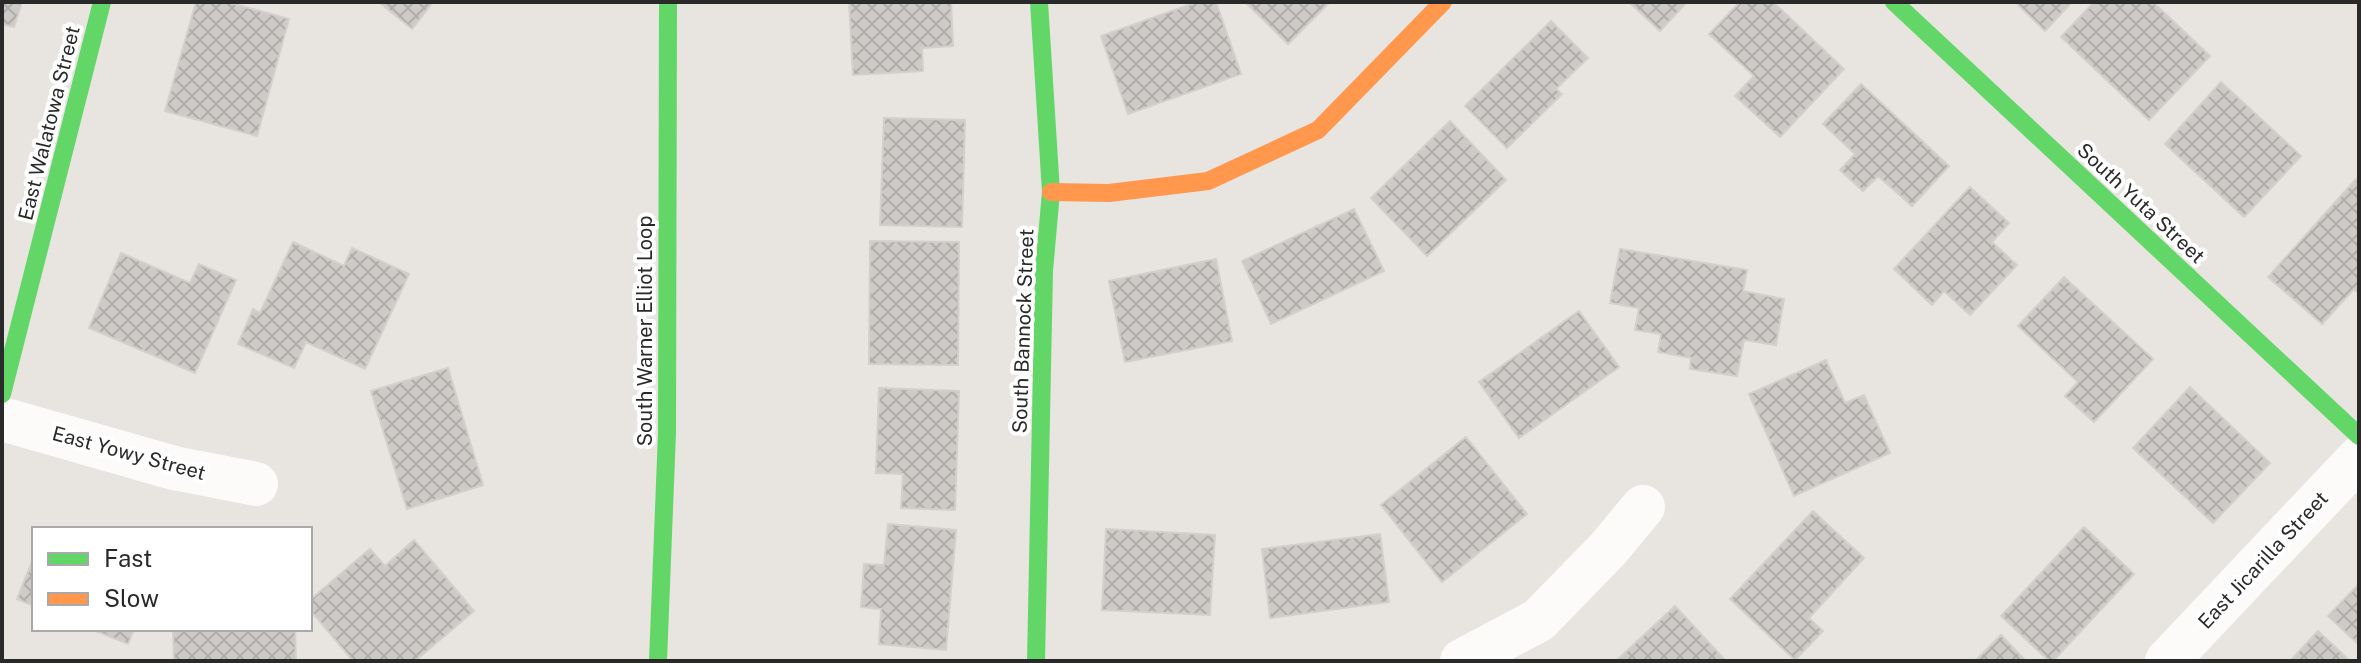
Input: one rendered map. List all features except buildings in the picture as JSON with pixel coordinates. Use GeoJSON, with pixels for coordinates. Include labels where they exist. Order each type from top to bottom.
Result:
{"type":"FeatureCollection","features":[{"type":"Feature","properties":{"kind":"street","name":"East Walatowa Street"},"geometry":{"type":"LineString","coordinates":[[2,394],[102,2]]}},
{"type":"Feature","properties":{"kind":"street","name":"South Warner Elliot Loop"},"geometry":{"type":"LineString","coordinates":[[658,661],[667,433],[668,2]]}},
{"type":"Feature","properties":{"kind":"street","name":"South Bannock Street"},"geometry":{"type":"LineString","coordinates":[[1036,661],[1044,271],[1051,192],[1039,2]]}},
{"type":"Feature","properties":{"kind":"street"},"geometry":{"type":"LineString","coordinates":[[1051,192],[1109,193],[1208,181],[1318,130],[1443,2]]}},
{"type":"Feature","properties":{"kind":"street","name":"South Yuta Street"},"geometry":{"type":"LineString","coordinates":[[1894,2],[2359,436]]}},
{"type":"Feature","properties":{"kind":"street","name":"East Yowy Street"},"geometry":{"type":"LineString","coordinates":[[2,419],[174,468],[256,484]]}},
{"type":"Feature","properties":{"kind":"street","name":"East Jicarilla Street"},"geometry":{"type":"LineString","coordinates":[[2167,661],[2359,458]]}},
{"type":"Feature","properties":{"kind":"street"},"geometry":{"type":"LineString","coordinates":[[1462,661],[1539,620],[1608,549],[1643,507]]}},
{"type":"Feature","properties":{"kind":"traffic: fast"},"geometry":{"type":"LineString","coordinates":[[2,394],[102,2]]}},
{"type":"Feature","properties":{"kind":"traffic: fast"},"geometry":{"type":"LineString","coordinates":[[658,661],[667,433],[668,2]]}},
{"type":"Feature","properties":{"kind":"traffic: fast"},"geometry":{"type":"LineString","coordinates":[[1036,661],[1044,271],[1051,192],[1039,2]]}},
{"type":"Feature","properties":{"kind":"traffic: fast"},"geometry":{"type":"LineString","coordinates":[[1894,2],[2359,436]]}},
{"type":"Feature","properties":{"kind":"traffic: slow"},"geometry":{"type":"LineString","coordinates":[[1051,192],[1109,193],[1208,181],[1318,130],[1443,2]]}}]}
